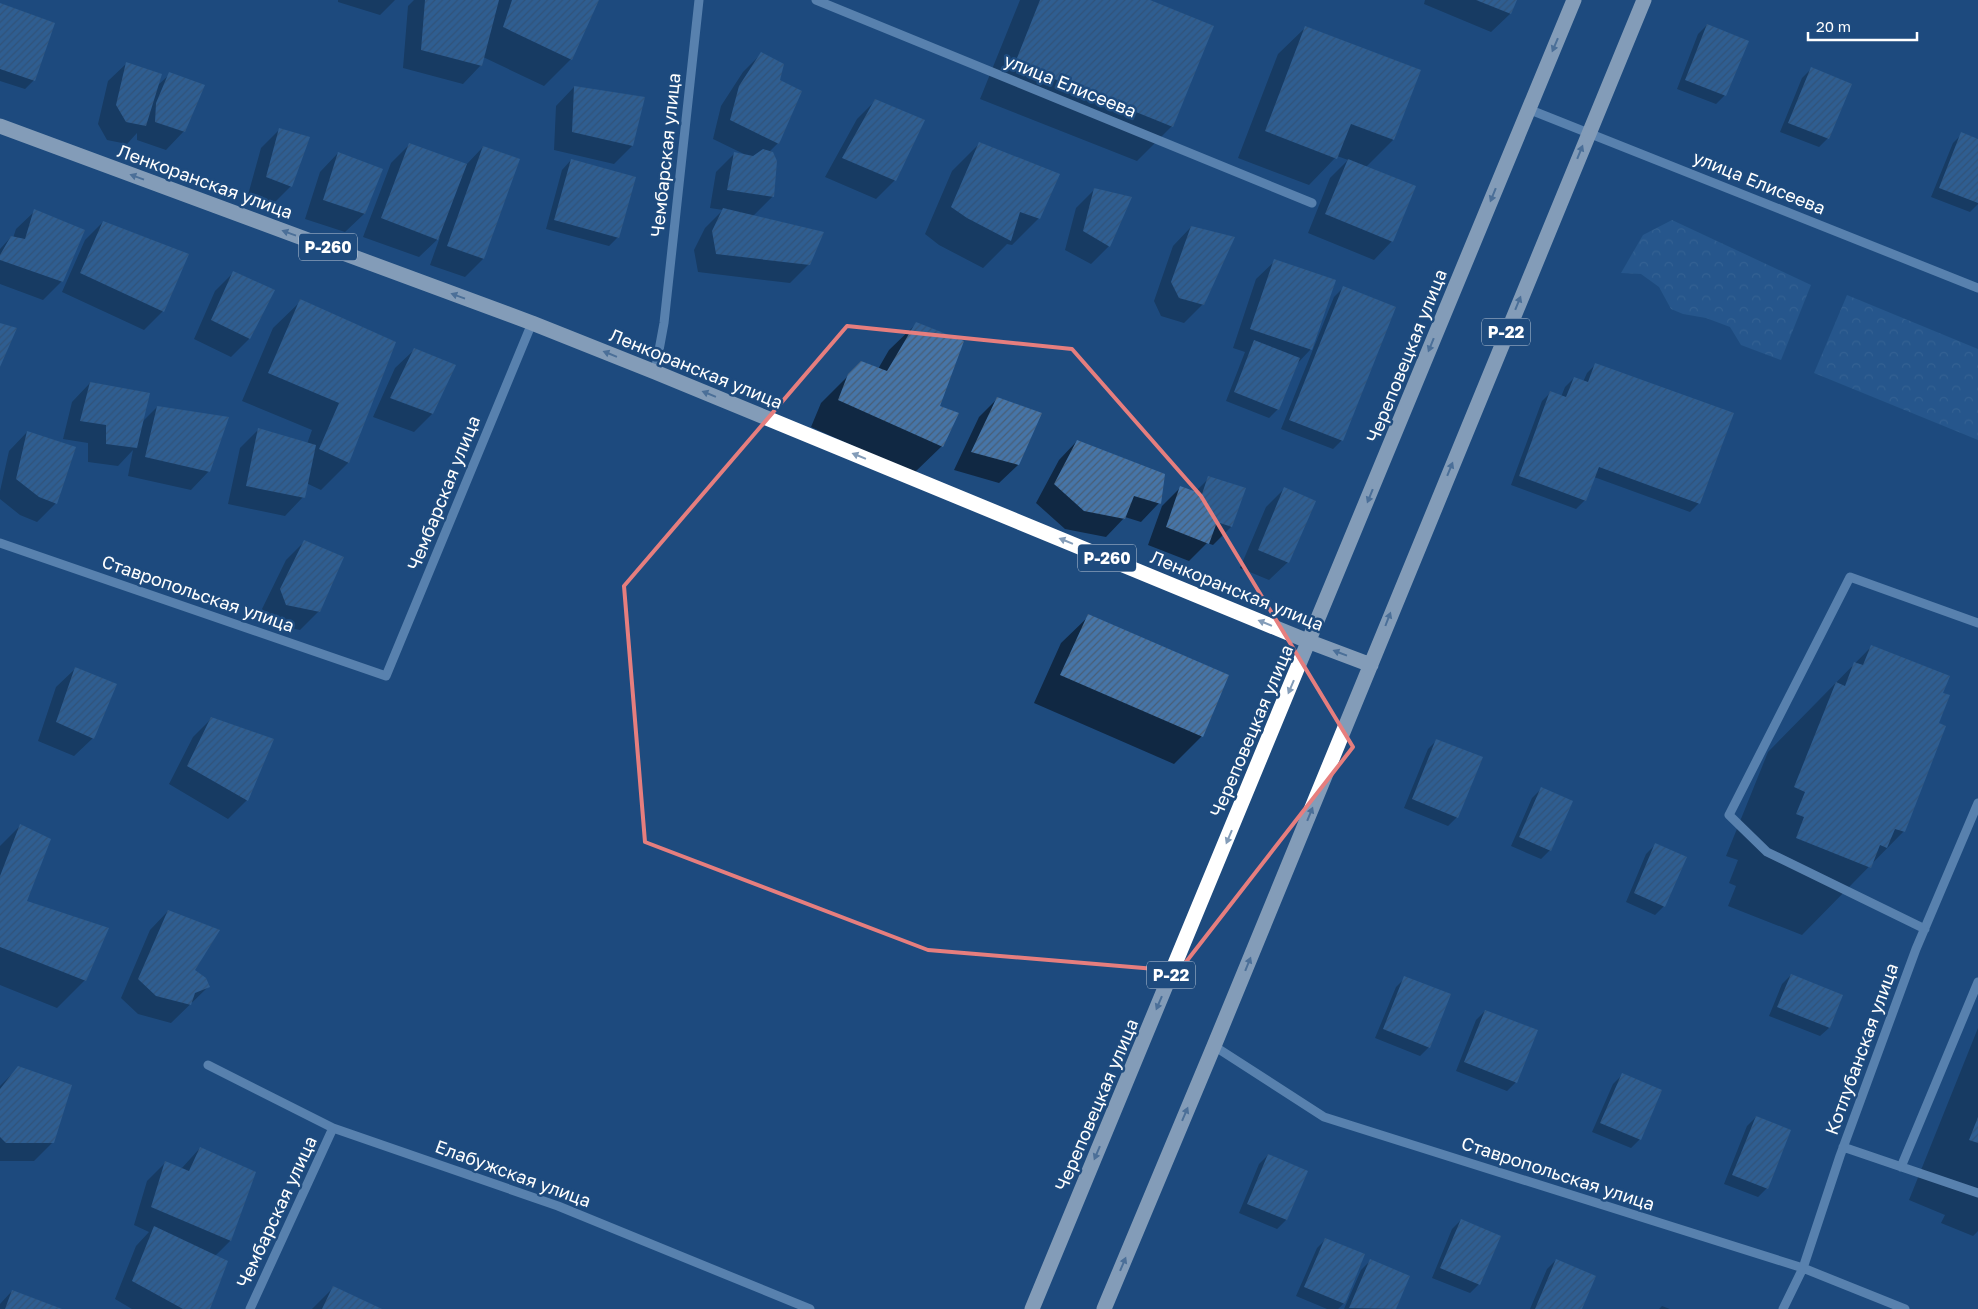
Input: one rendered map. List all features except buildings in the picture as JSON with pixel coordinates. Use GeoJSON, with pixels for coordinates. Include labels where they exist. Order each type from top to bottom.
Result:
{"type":"FeatureCollection","features":[{"type":"Feature","properties":{"kind":"highway","name":"Череповецкая улица"},"geometry":{"type":"LineString","coordinates":[[1032,1309],[1310,642],[1574,0]]}},
{"type":"Feature","properties":{"kind":"highway","name":"Р-22"},"geometry":{"type":"LineString","coordinates":[[1104,1309],[1644,0]]}},
{"type":"Feature","properties":{"kind":"highway","name":"Ленкоранская улица"},"geometry":{"type":"LineString","coordinates":[[0,126],[532,323],[1310,642],[1371,665]]}},
{"type":"Feature","properties":{"kind":"street","name":"Чембарская улица"},"geometry":{"type":"LineString","coordinates":[[655,372],[664,323],[699,0]]}},
{"type":"Feature","properties":{"kind":"street","name":"улица Елисеева"},"geometry":{"type":"LineString","coordinates":[[816,0],[1312,203]]}},
{"type":"Feature","properties":{"kind":"street","name":"улица Елисеева"},"geometry":{"type":"LineString","coordinates":[[1528,109],[1978,288]]}},
{"type":"Feature","properties":{"kind":"street","name":"Чембарская улица"},"geometry":{"type":"LineString","coordinates":[[386,676],[532,323]]}},
{"type":"Feature","properties":{"kind":"street","name":"Ставропольская улица"},"geometry":{"type":"LineString","coordinates":[[0,543],[386,676]]}},
{"type":"Feature","properties":{"kind":"street"},"geometry":{"type":"LineString","coordinates":[[1925,928],[1766,852],[1729,815],[1850,578],[1978,623]]}},
{"type":"Feature","properties":{"kind":"street","name":"Котлубанская улица"},"geometry":{"type":"LineString","coordinates":[[1784,1309],[1803,1268],[1843,1147],[1925,928],[1978,803]]}},
{"type":"Feature","properties":{"kind":"street"},"geometry":{"type":"LineString","coordinates":[[1901,1167],[1978,982]]}},
{"type":"Feature","properties":{"kind":"street","name":"Ставропольская улица"},"geometry":{"type":"LineString","coordinates":[[1214,1046],[1324,1117],[1803,1268],[1905,1309]]}},
{"type":"Feature","properties":{"kind":"street","name":"Елабужская улица"},"geometry":{"type":"LineString","coordinates":[[208,1065],[333,1128],[558,1206],[810,1309]]}},
{"type":"Feature","properties":{"kind":"street","name":"Чембарская улица"},"geometry":{"type":"LineString","coordinates":[[250,1309],[333,1128]]}},
{"type":"Feature","properties":{"kind":"street"},"geometry":{"type":"LineString","coordinates":[[1843,1147],[1978,1193]]}},
{"type":"Feature","properties":{"kind":"highlighted area"},"geometry":{"type":"Polygon","coordinates":[[[847,326],[1072,349],[1201,496],[1353,747],[1179,971],[928,950],[645,842],[624,586],[847,326]]]}},
{"type":"Feature","properties":{"kind":"green space"},"geometry":{"type":"Polygon","coordinates":[[[1672,220],[1811,285],[1781,360],[1741,345],[1730,327],[1706,318],[1683,314],[1671,309],[1659,287],[1641,274],[1621,273],[1643,235],[1672,220]]]}},
{"type":"Feature","properties":{"kind":"green space"},"geometry":{"type":"Polygon","coordinates":[[[1847,295],[1978,349],[1978,440],[1814,373],[1847,295]]]}}]}
